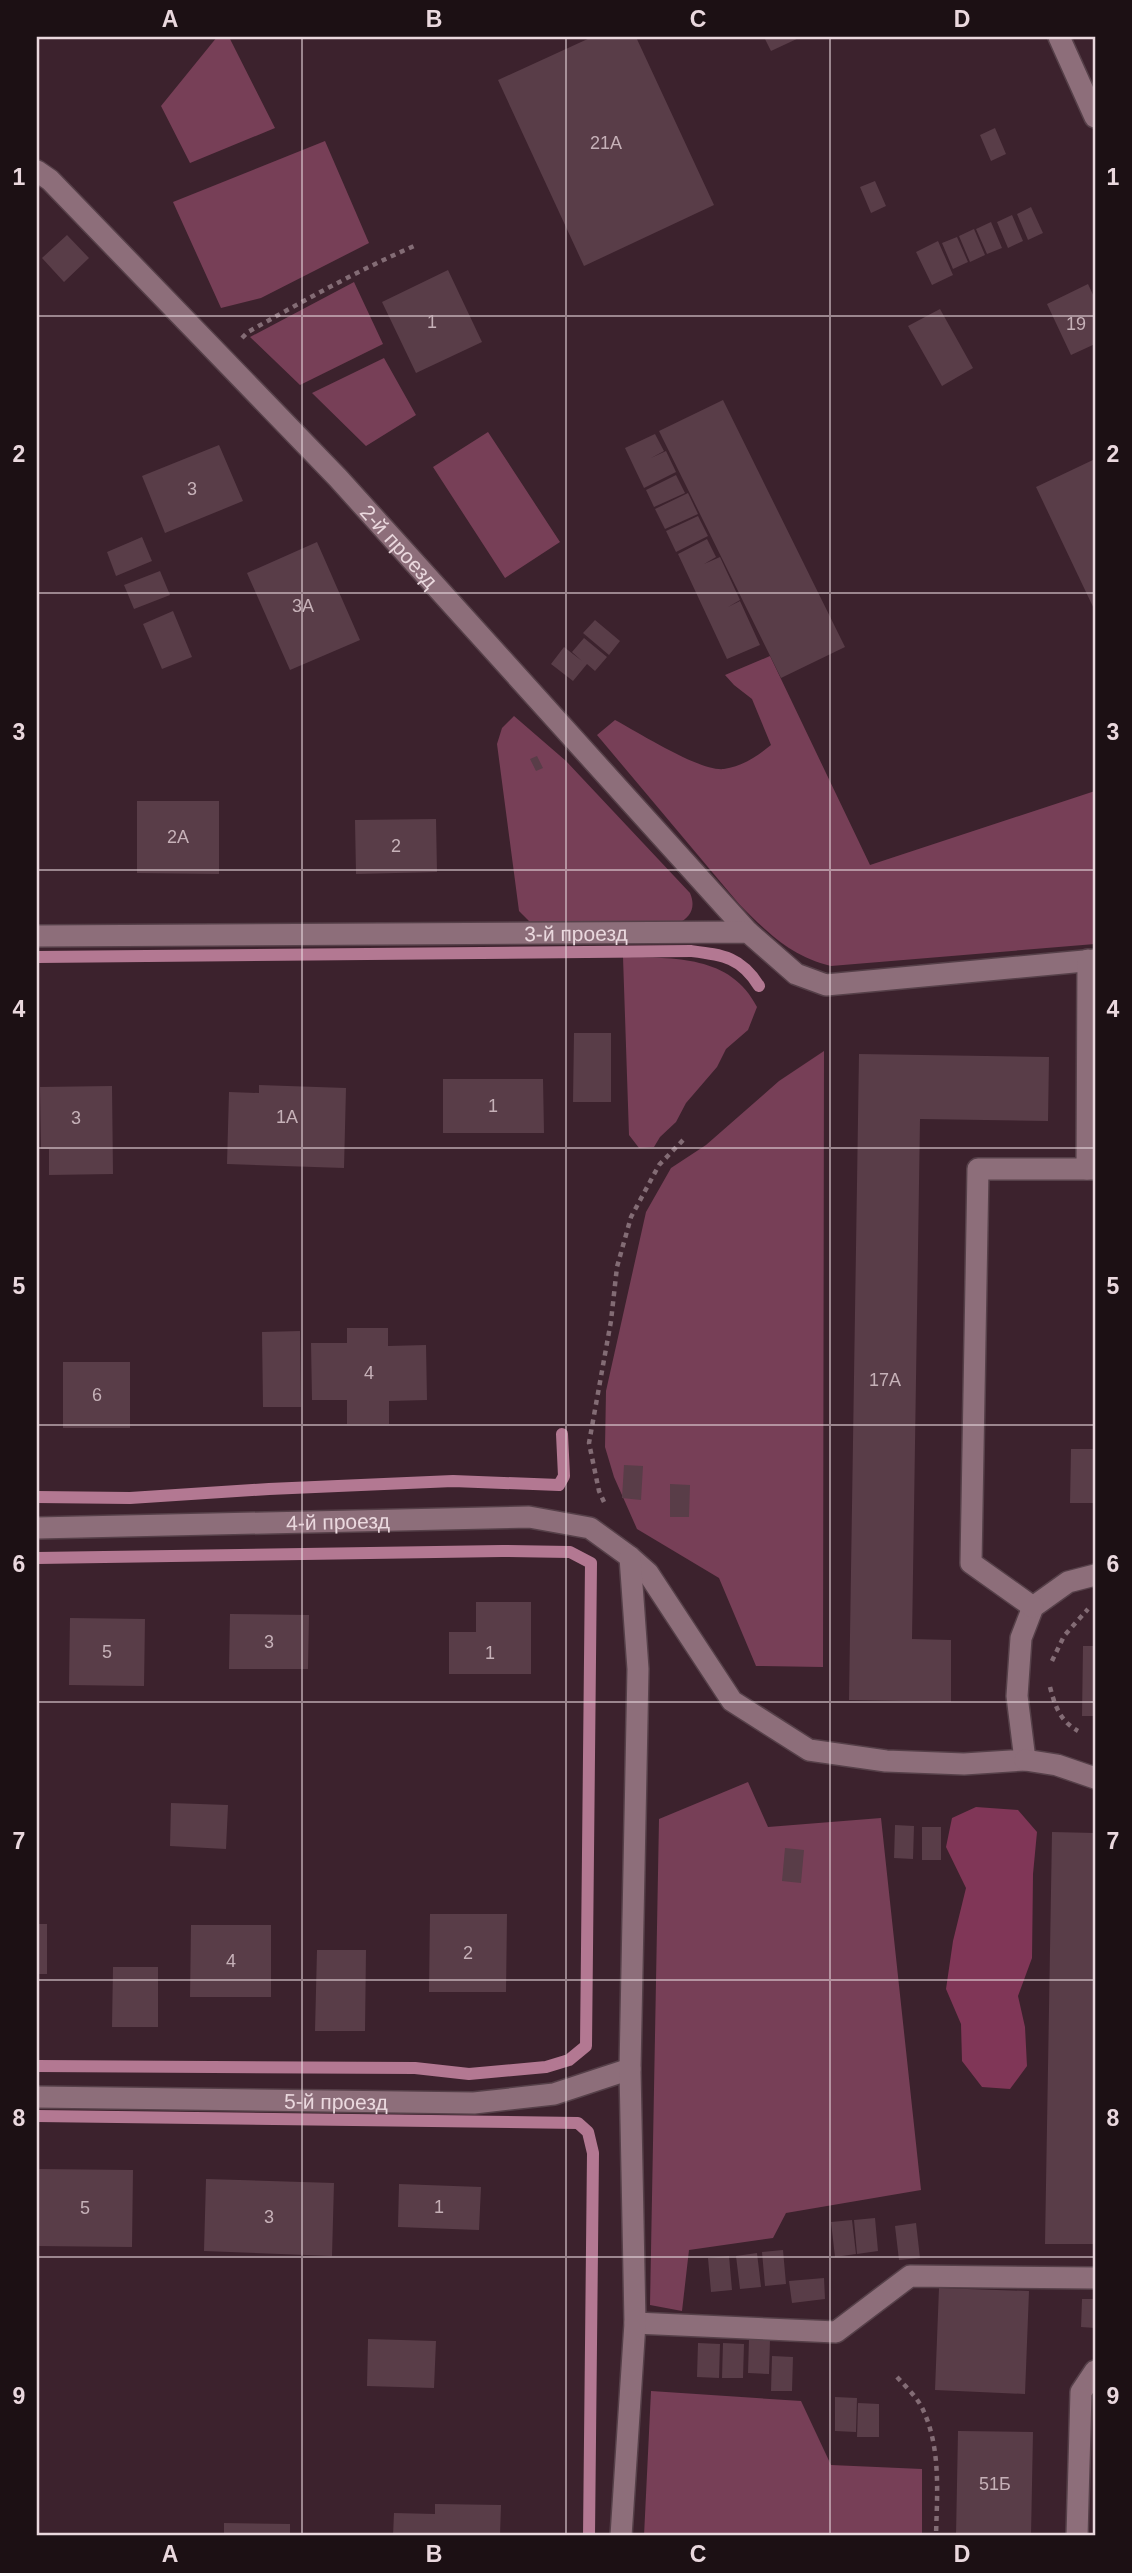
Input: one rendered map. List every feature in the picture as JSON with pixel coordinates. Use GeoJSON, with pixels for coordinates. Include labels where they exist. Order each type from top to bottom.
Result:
{"type":"FeatureCollection","features":[{"type":"Feature","properties":{"kind":"street"},"geometry":{"type":"LineString","coordinates":[[1059,37],[1095,117]]}},
{"type":"Feature","properties":{"kind":"street","name":"2-й проезд"},"geometry":{"type":"LineString","coordinates":[[37,171],[50,180],[338,478],[748,932]]}},
{"type":"Feature","properties":{"kind":"street"},"geometry":{"type":"LineString","coordinates":[[748,932],[796,974],[826,985],[1092,960],[1091,1169],[978,1169],[971,1563],[1033,1607]]}},
{"type":"Feature","properties":{"kind":"street","name":"3-й проезд"},"geometry":{"type":"LineString","coordinates":[[37,936],[748,932]]}},
{"type":"Feature","properties":{"kind":"street","name":"4-й проезд"},"geometry":{"type":"LineString","coordinates":[[37,1528],[529,1517],[590,1528],[648,1573],[732,1700],[809,1750],[886,1761],[964,1764],[1026,1760],[1052,1765]]}},
{"type":"Feature","properties":{"kind":"street"},"geometry":{"type":"LineString","coordinates":[[621,2536],[635,2322],[630,2069],[638,1669],[630,1557]]}},
{"type":"Feature","properties":{"kind":"street"},"geometry":{"type":"LineString","coordinates":[[1026,1760],[1017,1696],[1021,1638],[1033,1607],[1068,1583],[1095,1575]]}},
{"type":"Feature","properties":{"kind":"street"},"geometry":{"type":"LineString","coordinates":[[1052,1765],[1095,1766]]}},
{"type":"Feature","properties":{"kind":"street"},"geometry":{"type":"LineString","coordinates":[[1052,1765],[1095,1778]]}},
{"type":"Feature","properties":{"kind":"street","name":"5-й проезд"},"geometry":{"type":"LineString","coordinates":[[37,2097],[474,2102],[554,2094],[630,2069]]}},
{"type":"Feature","properties":{"kind":"street"},"geometry":{"type":"LineString","coordinates":[[635,2322],[836,2332],[910,2276],[1095,2278]]}},
{"type":"Feature","properties":{"kind":"street"},"geometry":{"type":"LineString","coordinates":[[1077,2536],[1081,2392],[1095,2371]]}},
{"type":"Feature","properties":{"kind":"path"},"geometry":{"type":"LineString","coordinates":[[222,358],[248,332],[369,266],[414,246]]}},
{"type":"Feature","properties":{"kind":"path"},"geometry":{"type":"LineString","coordinates":[[609,1513],[599,1491],[589,1443],[611,1321],[617,1266],[636,1207],[659,1165],[686,1137]]}},
{"type":"Feature","properties":{"kind":"path"},"geometry":{"type":"LineString","coordinates":[[1051,1666],[1054,1653],[1064,1636],[1095,1604]]}},
{"type":"Feature","properties":{"kind":"path"},"geometry":{"type":"LineString","coordinates":[[1048,1679],[1053,1700],[1065,1724],[1078,1731]]}},
{"type":"Feature","properties":{"kind":"path"},"geometry":{"type":"LineString","coordinates":[[897,2378],[923,2409],[931,2432],[937,2479],[936,2536]]}},
{"type":"Feature","properties":{"kind":"shaded area"},"geometry":{"type":"Polygon","coordinates":[[[217,37],[229,37],[275,128],[190,163],[161,106],[217,37]]]}},
{"type":"Feature","properties":{"kind":"shaded area"},"geometry":{"type":"Polygon","coordinates":[[[325,141],[369,243],[261,298],[221,308],[173,202],[325,141]]]}},
{"type":"Feature","properties":{"kind":"shaded area"},"geometry":{"type":"Polygon","coordinates":[[[354,282],[383,344],[300,385],[250,337],[354,282]]]}},
{"type":"Feature","properties":{"kind":"shaded area"},"geometry":{"type":"Polygon","coordinates":[[[384,358],[416,415],[366,446],[312,393],[384,358]]]}},
{"type":"Feature","properties":{"kind":"shaded area"},"geometry":{"type":"Polygon","coordinates":[[[488,432],[560,542],[505,578],[433,467],[488,432]]]}},
{"type":"Feature","properties":{"kind":"shaded area"},"geometry":{"type":"Polygon","coordinates":[[[770,656],[870,865],[1095,791],[1095,944],[831,966],[803,956],[770,934],[739,904],[597,735],[615,720],[700,764],[724,769],[743,763],[771,745],[752,699],[725,675],[770,656]]]}},
{"type":"Feature","properties":{"kind":"shaded area"},"geometry":{"type":"Polygon","coordinates":[[[514,716],[566,761],[690,893],[692,907],[686,918],[678,923],[530,922],[519,911],[497,744],[502,728],[514,716]]]}},
{"type":"Feature","properties":{"kind":"shaded area"},"geometry":{"type":"Polygon","coordinates":[[[623,957],[681,960],[717,969],[732,977],[746,990],[757,1007],[748,1030],[726,1049],[717,1067],[654,1147],[639,1148],[629,1135],[623,957]]]}},
{"type":"Feature","properties":{"kind":"shaded area"},"geometry":{"type":"Polygon","coordinates":[[[824,1051],[823,1667],[756,1666],[719,1578],[637,1529],[614,1477],[605,1447],[606,1391],[646,1212],[671,1168],[706,1145],[779,1081],[824,1051]]]}},
{"type":"Feature","properties":{"kind":"shaded area"},"geometry":{"type":"Polygon","coordinates":[[[748,1782],[768,1827],[881,1818],[921,2190],[786,2213],[773,2238],[689,2250],[682,2311],[650,2305],[659,1819],[748,1782]]]}},
{"type":"Feature","properties":{"kind":"shaded area"},"geometry":{"type":"Polygon","coordinates":[[[976,1807],[1018,1810],[1037,1832],[1033,1874],[1032,1958],[1018,1996],[1025,2027],[1027,2066],[1010,2089],[982,2087],[962,2061],[961,2024],[946,1989],[953,1941],[966,1888],[946,1847],[952,1818],[976,1807]]]}},
{"type":"Feature","properties":{"kind":"shaded area"},"geometry":{"type":"Polygon","coordinates":[[[651,2391],[801,2401],[831,2465],[922,2469],[922,2536],[644,2536],[651,2391]]]}},
{"type":"Feature","properties":{"kind":"building"},"geometry":{"type":"Polygon","coordinates":[[[592,37],[636,37],[714,205],[584,266],[498,80],[592,37]]]}},
{"type":"Feature","properties":{"kind":"building"},"geometry":{"type":"Polygon","coordinates":[[[764,37],[801,37],[771,51],[764,37]]]}},
{"type":"Feature","properties":{"kind":"building"},"geometry":{"type":"Polygon","coordinates":[[[995,128],[1006,154],[991,161],[980,135],[995,128]]]}},
{"type":"Feature","properties":{"kind":"building"},"geometry":{"type":"Polygon","coordinates":[[[875,181],[886,206],[871,213],[860,187],[875,181]]]}},
{"type":"Feature","properties":{"kind":"building"},"geometry":{"type":"Polygon","coordinates":[[[1031,207],[1043,233],[1028,240],[1017,214],[1031,207]]]}},
{"type":"Feature","properties":{"kind":"building"},"geometry":{"type":"Polygon","coordinates":[[[1012,215],[1023,241],[1008,248],[997,222],[1012,215]]]}},
{"type":"Feature","properties":{"kind":"building"},"geometry":{"type":"Polygon","coordinates":[[[991,222],[1002,248],[987,254],[976,229],[991,222]]]}},
{"type":"Feature","properties":{"kind":"building"},"geometry":{"type":"Polygon","coordinates":[[[974,229],[985,255],[970,262],[959,236],[974,229]]]}},
{"type":"Feature","properties":{"kind":"building"},"geometry":{"type":"Polygon","coordinates":[[[67,235],[89,258],[64,282],[42,258],[67,235]]]}},
{"type":"Feature","properties":{"kind":"building"},"geometry":{"type":"Polygon","coordinates":[[[957,237],[968,262],[953,269],[942,243],[957,237]]]}},
{"type":"Feature","properties":{"kind":"building"},"geometry":{"type":"Polygon","coordinates":[[[938,241],[953,275],[932,285],[916,252],[938,241]]]}},
{"type":"Feature","properties":{"kind":"building"},"geometry":{"type":"Polygon","coordinates":[[[448,270],[482,342],[416,373],[382,302],[448,270]]]}},
{"type":"Feature","properties":{"kind":"building"},"geometry":{"type":"Polygon","coordinates":[[[1088,284],[1095,299],[1095,344],[1071,355],[1047,304],[1088,284]]]}},
{"type":"Feature","properties":{"kind":"building"},"geometry":{"type":"Polygon","coordinates":[[[940,309],[973,368],[942,386],[908,326],[940,309]]]}},
{"type":"Feature","properties":{"kind":"building"},"geometry":{"type":"Polygon","coordinates":[[[723,400],[845,647],[781,678],[659,431],[723,400]]]}},
{"type":"Feature","properties":{"kind":"building"},"geometry":{"type":"Polygon","coordinates":[[[655,434],[664,451],[651,458],[666,451],[676,472],[644,488],[625,448],[655,434]]]}},
{"type":"Feature","properties":{"kind":"building"},"geometry":{"type":"Polygon","coordinates":[[[219,445],[243,501],[165,533],[142,476],[219,445]]]}},
{"type":"Feature","properties":{"kind":"building"},"geometry":{"type":"Polygon","coordinates":[[[1095,459],[1095,611],[1036,487],[1095,459]]]}},
{"type":"Feature","properties":{"kind":"building"},"geometry":{"type":"Polygon","coordinates":[[[676,475],[685,493],[654,507],[646,490],[676,475]]]}},
{"type":"Feature","properties":{"kind":"building"},"geometry":{"type":"Polygon","coordinates":[[[688,493],[698,514],[665,529],[655,509],[688,493]]]}},
{"type":"Feature","properties":{"kind":"building"},"geometry":{"type":"Polygon","coordinates":[[[698,516],[708,536],[676,552],[666,531],[698,516]]]}},
{"type":"Feature","properties":{"kind":"building"},"geometry":{"type":"Polygon","coordinates":[[[142,537],[152,561],[116,576],[107,552],[142,537]]]}},
{"type":"Feature","properties":{"kind":"building"},"geometry":{"type":"Polygon","coordinates":[[[707,539],[716,557],[704,564],[720,557],[740,600],[728,607],[740,601],[760,645],[727,659],[678,554],[707,539]]]}},
{"type":"Feature","properties":{"kind":"building"},"geometry":{"type":"Polygon","coordinates":[[[317,542],[360,640],[290,670],[247,573],[317,542]]]}},
{"type":"Feature","properties":{"kind":"building"},"geometry":{"type":"Polygon","coordinates":[[[160,571],[170,595],[134,609],[124,585],[160,571]]]}},
{"type":"Feature","properties":{"kind":"building"},"geometry":{"type":"Polygon","coordinates":[[[173,611],[192,657],[162,669],[143,624],[173,611]]]}},
{"type":"Feature","properties":{"kind":"building"},"geometry":{"type":"Polygon","coordinates":[[[595,620],[620,641],[609,655],[583,633],[595,620]]]}},
{"type":"Feature","properties":{"kind":"building"},"geometry":{"type":"Polygon","coordinates":[[[584,638],[607,657],[595,671],[587,664],[573,681],[551,664],[564,647],[582,661],[572,652],[584,638]]]}},
{"type":"Feature","properties":{"kind":"building"},"geometry":{"type":"Polygon","coordinates":[[[537,756],[543,768],[536,771],[530,759],[537,756]]]}},
{"type":"Feature","properties":{"kind":"building"},"geometry":{"type":"Polygon","coordinates":[[[137,801],[219,801],[219,874],[137,873],[137,801]]]}},
{"type":"Feature","properties":{"kind":"building"},"geometry":{"type":"Polygon","coordinates":[[[436,819],[437,872],[356,874],[355,820],[436,819]]]}},
{"type":"Feature","properties":{"kind":"building"},"geometry":{"type":"Polygon","coordinates":[[[574,1033],[611,1033],[611,1102],[573,1102],[574,1033]]]}},
{"type":"Feature","properties":{"kind":"building"},"geometry":{"type":"Polygon","coordinates":[[[859,1054],[1049,1057],[1048,1121],[920,1119],[912,1639],[951,1640],[951,1702],[849,1700],[859,1054]]]}},
{"type":"Feature","properties":{"kind":"building"},"geometry":{"type":"Polygon","coordinates":[[[443,1079],[543,1079],[544,1133],[443,1133],[443,1079]]]}},
{"type":"Feature","properties":{"kind":"building"},"geometry":{"type":"Polygon","coordinates":[[[259,1085],[346,1088],[344,1168],[227,1164],[229,1092],[259,1093],[259,1085]]]}},
{"type":"Feature","properties":{"kind":"building"},"geometry":{"type":"Polygon","coordinates":[[[112,1086],[113,1174],[49,1175],[49,1149],[41,1149],[40,1087],[112,1086]]]}},
{"type":"Feature","properties":{"kind":"building"},"geometry":{"type":"Polygon","coordinates":[[[347,1328],[388,1328],[388,1346],[426,1345],[427,1400],[389,1401],[389,1424],[347,1424],[347,1400],[312,1400],[311,1343],[347,1343],[347,1328]]]}},
{"type":"Feature","properties":{"kind":"building"},"geometry":{"type":"Polygon","coordinates":[[[300,1331],[301,1407],[263,1407],[262,1332],[300,1331]]]}},
{"type":"Feature","properties":{"kind":"building"},"geometry":{"type":"Polygon","coordinates":[[[63,1362],[130,1362],[130,1428],[63,1428],[63,1362]]]}},
{"type":"Feature","properties":{"kind":"building"},"geometry":{"type":"Polygon","coordinates":[[[1071,1449],[1095,1449],[1095,1503],[1070,1503],[1071,1449]]]}},
{"type":"Feature","properties":{"kind":"building"},"geometry":{"type":"Polygon","coordinates":[[[624,1465],[643,1466],[641,1500],[622,1498],[624,1465]]]}},
{"type":"Feature","properties":{"kind":"building"},"geometry":{"type":"Polygon","coordinates":[[[670,1484],[690,1485],[689,1517],[670,1517],[670,1484]]]}},
{"type":"Feature","properties":{"kind":"building"},"geometry":{"type":"Polygon","coordinates":[[[476,1602],[531,1602],[531,1674],[449,1674],[449,1632],[476,1632],[476,1602]]]}},
{"type":"Feature","properties":{"kind":"building"},"geometry":{"type":"Polygon","coordinates":[[[230,1614],[309,1615],[308,1669],[229,1669],[230,1614]]]}},
{"type":"Feature","properties":{"kind":"building"},"geometry":{"type":"Polygon","coordinates":[[[70,1618],[145,1619],[144,1686],[69,1685],[70,1618]]]}},
{"type":"Feature","properties":{"kind":"building"},"geometry":{"type":"Polygon","coordinates":[[[1083,1646],[1095,1646],[1095,1716],[1082,1716],[1083,1646]]]}},
{"type":"Feature","properties":{"kind":"building"},"geometry":{"type":"Polygon","coordinates":[[[171,1803],[228,1805],[226,1849],[170,1846],[171,1803]]]}},
{"type":"Feature","properties":{"kind":"building"},"geometry":{"type":"Polygon","coordinates":[[[895,1825],[914,1826],[913,1859],[894,1858],[895,1825]]]}},
{"type":"Feature","properties":{"kind":"building"},"geometry":{"type":"Polygon","coordinates":[[[922,1827],[941,1827],[941,1860],[922,1860],[922,1827]]]}},
{"type":"Feature","properties":{"kind":"building"},"geometry":{"type":"Polygon","coordinates":[[[1052,1832],[1095,1833],[1095,2244],[1045,2244],[1052,1832]]]}},
{"type":"Feature","properties":{"kind":"building"},"geometry":{"type":"Polygon","coordinates":[[[785,1848],[804,1850],[801,1883],[782,1881],[785,1848]]]}},
{"type":"Feature","properties":{"kind":"building"},"geometry":{"type":"Polygon","coordinates":[[[430,1914],[507,1914],[506,1992],[429,1992],[430,1914]]]}},
{"type":"Feature","properties":{"kind":"building"},"geometry":{"type":"Polygon","coordinates":[[[37,1924],[47,1924],[47,1974],[37,1974],[37,1924]]]}},
{"type":"Feature","properties":{"kind":"building"},"geometry":{"type":"Polygon","coordinates":[[[191,1925],[271,1925],[271,1997],[190,1997],[191,1925]]]}},
{"type":"Feature","properties":{"kind":"building"},"geometry":{"type":"Polygon","coordinates":[[[317,1950],[366,1950],[365,2031],[315,2031],[317,1950]]]}},
{"type":"Feature","properties":{"kind":"building"},"geometry":{"type":"Polygon","coordinates":[[[113,1967],[158,1967],[158,2027],[112,2027],[113,1967]]]}},
{"type":"Feature","properties":{"kind":"building"},"geometry":{"type":"Polygon","coordinates":[[[37,2169],[133,2170],[132,2247],[37,2246],[37,2169]]]}},
{"type":"Feature","properties":{"kind":"building"},"geometry":{"type":"Polygon","coordinates":[[[206,2179],[334,2183],[332,2256],[204,2251],[206,2179]]]}},
{"type":"Feature","properties":{"kind":"building"},"geometry":{"type":"Polygon","coordinates":[[[399,2184],[481,2187],[479,2230],[398,2227],[399,2184]]]}},
{"type":"Feature","properties":{"kind":"building"},"geometry":{"type":"Polygon","coordinates":[[[875,2218],[878,2251],[857,2254],[854,2220],[875,2218]]]}},
{"type":"Feature","properties":{"kind":"building"},"geometry":{"type":"Polygon","coordinates":[[[852,2220],[856,2254],[835,2257],[831,2222],[852,2220]]]}},
{"type":"Feature","properties":{"kind":"building"},"geometry":{"type":"Polygon","coordinates":[[[916,2223],[920,2258],[899,2260],[895,2226],[916,2223]]]}},
{"type":"Feature","properties":{"kind":"building"},"geometry":{"type":"Polygon","coordinates":[[[783,2250],[786,2284],[765,2286],[762,2252],[783,2250]]]}},
{"type":"Feature","properties":{"kind":"building"},"geometry":{"type":"Polygon","coordinates":[[[757,2253],[761,2287],[740,2289],[736,2256],[757,2253]]]}},
{"type":"Feature","properties":{"kind":"building"},"geometry":{"type":"Polygon","coordinates":[[[729,2256],[732,2290],[711,2292],[708,2258],[729,2256]]]}},
{"type":"Feature","properties":{"kind":"building"},"geometry":{"type":"Polygon","coordinates":[[[824,2278],[825,2299],[792,2303],[789,2281],[824,2278]]]}},
{"type":"Feature","properties":{"kind":"building"},"geometry":{"type":"Polygon","coordinates":[[[939,2288],[1029,2291],[1025,2394],[935,2390],[939,2288]]]}},
{"type":"Feature","properties":{"kind":"building"},"geometry":{"type":"Polygon","coordinates":[[[1082,2299],[1095,2299],[1095,2328],[1081,2327],[1082,2299]]]}},
{"type":"Feature","properties":{"kind":"building"},"geometry":{"type":"Polygon","coordinates":[[[368,2339],[436,2341],[434,2388],[367,2386],[368,2339]]]}},
{"type":"Feature","properties":{"kind":"building"},"geometry":{"type":"Polygon","coordinates":[[[749,2339],[770,2340],[769,2374],[748,2373],[749,2339]]]}},
{"type":"Feature","properties":{"kind":"building"},"geometry":{"type":"Polygon","coordinates":[[[698,2343],[720,2344],[719,2378],[697,2377],[698,2343]]]}},
{"type":"Feature","properties":{"kind":"building"},"geometry":{"type":"Polygon","coordinates":[[[723,2343],[744,2344],[743,2378],[722,2378],[723,2343]]]}},
{"type":"Feature","properties":{"kind":"building"},"geometry":{"type":"Polygon","coordinates":[[[772,2356],[793,2357],[792,2391],[771,2391],[772,2356]]]}},
{"type":"Feature","properties":{"kind":"building"},"geometry":{"type":"Polygon","coordinates":[[[835,2397],[857,2398],[856,2432],[835,2431],[835,2397]]]}},
{"type":"Feature","properties":{"kind":"building"},"geometry":{"type":"Polygon","coordinates":[[[858,2403],[879,2404],[879,2437],[857,2437],[858,2403]]]}},
{"type":"Feature","properties":{"kind":"building"},"geometry":{"type":"Polygon","coordinates":[[[958,2431],[1033,2432],[1031,2536],[956,2536],[958,2431]]]}},
{"type":"Feature","properties":{"kind":"building"},"geometry":{"type":"Polygon","coordinates":[[[435,2504],[501,2505],[500,2536],[393,2536],[394,2513],[435,2514],[435,2504]]]}},
{"type":"Feature","properties":{"kind":"building"},"geometry":{"type":"Polygon","coordinates":[[[224,2523],[290,2524],[290,2536],[224,2536],[224,2523]]]}},
{"type":"Feature","properties":{"kind":"waterway"},"geometry":{"type":"LineString","coordinates":[[37,957],[691,951],[713,954],[738,963],[759,986]]}},
{"type":"Feature","properties":{"kind":"waterway"},"geometry":{"type":"LineString","coordinates":[[37,1497],[130,1498],[453,1481],[559,1485],[564,1476],[562,1434]]}},
{"type":"Feature","properties":{"kind":"waterway"},"geometry":{"type":"LineString","coordinates":[[37,1558],[502,1551],[570,1552],[591,1563],[586,2046],[569,2060],[546,2067],[469,2074],[415,2068],[37,2066]]}},
{"type":"Feature","properties":{"kind":"waterway"},"geometry":{"type":"LineString","coordinates":[[37,2116],[578,2123],[588,2132],[593,2153],[589,2536]]}}]}
